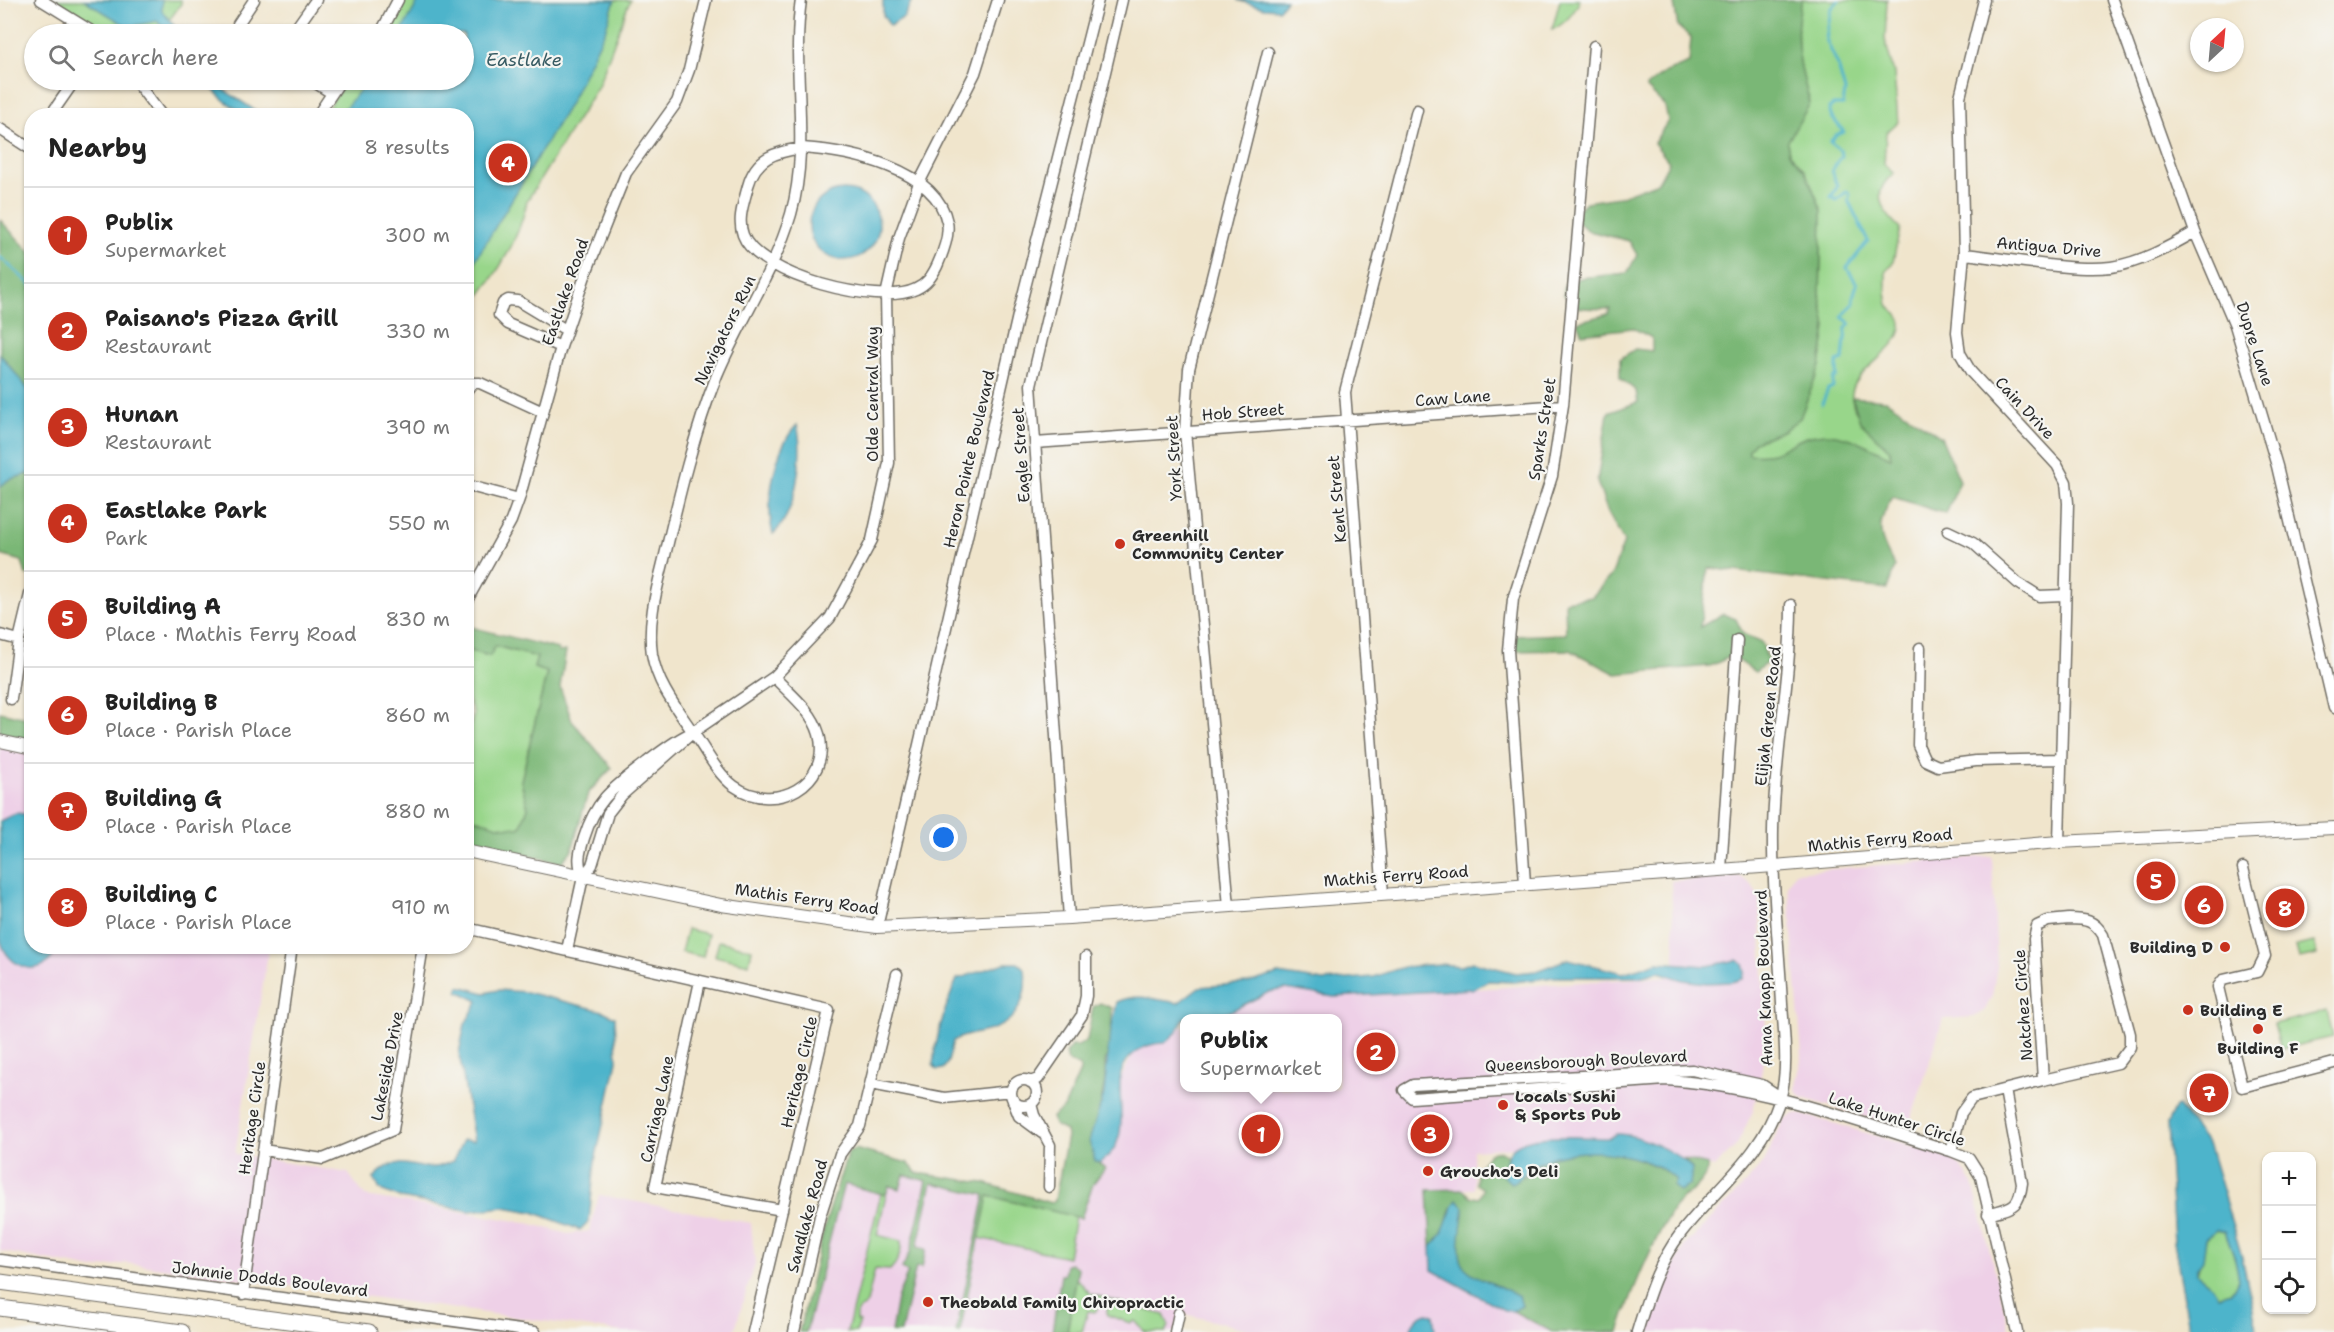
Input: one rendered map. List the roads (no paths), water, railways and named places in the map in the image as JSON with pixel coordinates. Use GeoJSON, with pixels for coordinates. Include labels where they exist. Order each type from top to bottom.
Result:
{"type":"FeatureCollection","features":[{"type":"Feature","properties":{"kind":"highway"},"geometry":{"type":"LineString","coordinates":[[0,1282],[369,1332]]}},
{"type":"Feature","properties":{"kind":"highway"},"geometry":{"type":"LineString","coordinates":[[0,1308],[182,1332]]}},
{"type":"Feature","properties":{"kind":"main road"},"geometry":{"type":"LineString","coordinates":[[0,741],[24,746]]}},
{"type":"Feature","properties":{"kind":"main road","name":"Mathis Ferry Road"},"geometry":{"type":"LineString","coordinates":[[474,853],[722,904],[877,927],[1069,918],[1774,866],[2060,842],[2334,828]]}},
{"type":"Feature","properties":{"kind":"street"},"geometry":{"type":"LineString","coordinates":[[41,0],[80,24]]}},
{"type":"Feature","properties":{"kind":"street"},"geometry":{"type":"LineString","coordinates":[[238,24],[254,0]]}},
{"type":"Feature","properties":{"kind":"street"},"geometry":{"type":"LineString","coordinates":[[299,24],[316,0]]}},
{"type":"Feature","properties":{"kind":"street"},"geometry":{"type":"LineString","coordinates":[[385,24],[398,0]]}},
{"type":"Feature","properties":{"kind":"street","name":"Eastlake Road"},"geometry":{"type":"LineString","coordinates":[[474,588],[511,521],[519,499],[566,330],[622,180],[680,96],[706,0]]}},
{"type":"Feature","properties":{"kind":"street","name":"Navigators Run"},"geometry":{"type":"LineString","coordinates":[[693,732],[664,691],[652,655],[652,613],[689,455],[718,374],[773,266],[791,211],[802,148],[798,24],[801,0]]}},
{"type":"Feature","properties":{"kind":"street","name":"Olde Central Way"},"geometry":{"type":"LineString","coordinates":[[583,877],[592,865],[608,813],[622,795],[685,742],[693,732],[774,677],[830,618],[872,540],[889,463],[886,295],[899,237],[919,183],[975,74],[998,0]]}},
{"type":"Feature","properties":{"kind":"street","name":"Heron Pointe Boulevard"},"geometry":{"type":"LineString","coordinates":[[877,927],[1019,311],[1098,0]]}},
{"type":"Feature","properties":{"kind":"street","name":"Eagle Street"},"geometry":{"type":"LineString","coordinates":[[1069,918],[1031,385],[1122,0]]}},
{"type":"Feature","properties":{"kind":"street","name":"Cain Drive"},"geometry":{"type":"LineString","coordinates":[[1984,0],[1960,97],[1964,254],[1958,332],[1960,353],[1971,372],[2057,465],[2066,482],[2068,503],[2060,759],[2060,842]]}},
{"type":"Feature","properties":{"kind":"street","name":"Dupre Lane"},"geometry":{"type":"LineString","coordinates":[[2112,0],[2195,232],[2235,325],[2274,455],[2334,708]]}},
{"type":"Feature","properties":{"kind":"street","name":"Sparks Street"},"geometry":{"type":"LineString","coordinates":[[1525,883],[1508,650],[1513,599],[1552,476],[1563,405],[1594,46]]}},
{"type":"Feature","properties":{"kind":"street","name":"York Street"},"geometry":{"type":"LineString","coordinates":[[1229,906],[1185,431],[1190,369],[1268,52]]}},
{"type":"Feature","properties":{"kind":"street"},"geometry":{"type":"LineString","coordinates":[[56,108],[68,90]]}},
{"type":"Feature","properties":{"kind":"street"},"geometry":{"type":"LineString","coordinates":[[142,90],[156,108]]}},
{"type":"Feature","properties":{"kind":"street"},"geometry":{"type":"LineString","coordinates":[[321,108],[330,92],[327,90]]}},
{"type":"Feature","properties":{"kind":"street","name":"Kent Street"},"geometry":{"type":"LineString","coordinates":[[1383,894],[1345,420],[1345,392],[1417,110]]}},
{"type":"Feature","properties":{"kind":"street"},"geometry":{"type":"LineString","coordinates":[[0,129],[24,143]]}},
{"type":"Feature","properties":{"kind":"street"},"geometry":{"type":"LineString","coordinates":[[802,148],[828,150],[889,166],[919,183],[939,200],[948,224],[942,255],[932,278],[916,290],[886,295],[834,287],[773,266],[756,254],[743,236],[740,216],[750,178],[759,161],[776,152],[802,148]]}},
{"type":"Feature","properties":{"kind":"street","name":"Antigua Drive"},"geometry":{"type":"LineString","coordinates":[[1964,254],[2071,266],[2111,267],[2159,252],[2195,232]]}},
{"type":"Feature","properties":{"kind":"street"},"geometry":{"type":"LineString","coordinates":[[561,347],[507,324],[499,315],[500,308],[507,300],[518,301],[566,330]]}},
{"type":"Feature","properties":{"kind":"street"},"geometry":{"type":"LineString","coordinates":[[474,383],[480,383],[543,411]]}},
{"type":"Feature","properties":{"kind":"street","name":"Caw Lane"},"geometry":{"type":"LineString","coordinates":[[1345,420],[1563,405]]}},
{"type":"Feature","properties":{"kind":"street","name":"Hob Street"},"geometry":{"type":"LineString","coordinates":[[1035,443],[1345,420]]}},
{"type":"Feature","properties":{"kind":"street"},"geometry":{"type":"LineString","coordinates":[[474,487],[519,499]]}},
{"type":"Feature","properties":{"kind":"street"},"geometry":{"type":"LineString","coordinates":[[1948,531],[1973,543],[2018,583],[2039,596],[2064,595]]}},
{"type":"Feature","properties":{"kind":"street","name":"Elijah Green Road"},"geometry":{"type":"LineString","coordinates":[[1774,866],[1774,820],[1780,717],[1791,653],[1791,605]]}},
{"type":"Feature","properties":{"kind":"street"},"geometry":{"type":"LineString","coordinates":[[11,699],[24,619]]}},
{"type":"Feature","properties":{"kind":"street"},"geometry":{"type":"LineString","coordinates":[[0,635],[19,640]]}},
{"type":"Feature","properties":{"kind":"street","name":"Elijah Green Road"},"geometry":{"type":"LineString","coordinates":[[1721,869],[1737,640]]}},
{"type":"Feature","properties":{"kind":"street"},"geometry":{"type":"LineString","coordinates":[[1920,648],[1918,745],[1925,760],[1938,766],[1977,761],[2060,759]]}},
{"type":"Feature","properties":{"kind":"street"},"geometry":{"type":"LineString","coordinates":[[693,732],[727,780],[737,789],[757,796],[777,799],[794,791],[807,781],[816,766],[820,744],[818,733],[804,708],[774,677]]}},
{"type":"Feature","properties":{"kind":"street","name":"Anna Knapp Boulevard"},"geometry":{"type":"LineString","coordinates":[[1637,1332],[1653,1280],[1668,1253],[1682,1232],[1742,1168],[1764,1136],[1780,1097],[1785,1045],[1774,866]]}},
{"type":"Feature","properties":{"kind":"street"},"geometry":{"type":"LineString","coordinates":[[2243,868],[2265,956],[2257,972],[2223,980],[2218,987],[2242,1087],[2334,1063]]}},
{"type":"Feature","properties":{"kind":"street"},"geometry":{"type":"LineString","coordinates":[[567,950],[583,877]]}},
{"type":"Feature","properties":{"kind":"street","name":"Natchez Circle"},"geometry":{"type":"LineString","coordinates":[[1951,1151],[1965,1104],[1980,1095],[2118,1063],[2130,1047],[2130,1034],[2103,935],[2097,925],[2086,919],[2048,921],[2037,926],[2033,952],[2043,1080]]}},
{"type":"Feature","properties":{"kind":"street","name":"Heritage Circle"},"geometry":{"type":"LineString","coordinates":[[474,929],[829,1010],[753,1332]]}},
{"type":"Feature","properties":{"kind":"street","name":"Heritage Circle"},"geometry":{"type":"LineString","coordinates":[[243,1294],[291,954]]}},
{"type":"Feature","properties":{"kind":"street","name":"Lakeside Drive"},"geometry":{"type":"LineString","coordinates":[[263,1150],[323,1159],[393,1130],[422,954]]}},
{"type":"Feature","properties":{"kind":"street"},"geometry":{"type":"LineString","coordinates":[[1047,1137],[1019,1116],[1012,1096],[1020,1081],[1030,1082],[1038,1078],[1082,1015],[1086,996],[1086,957]]}},
{"type":"Feature","properties":{"kind":"street","name":"Sandlake Road"},"geometry":{"type":"LineString","coordinates":[[794,1332],[820,1216],[840,1154],[860,1125],[897,974]]}},
{"type":"Feature","properties":{"kind":"street","name":"Carriage Lane"},"geometry":{"type":"LineString","coordinates":[[700,981],[655,1187],[783,1210]]}},
{"type":"Feature","properties":{"kind":"street","name":"Queensborough Boulevard"},"geometry":{"type":"LineString","coordinates":[[1692,1070],[1762,1085],[1780,1097],[1759,1096],[1723,1086],[1666,1080],[1412,1098],[1404,1090],[1413,1085],[1692,1070]]}},
{"type":"Feature","properties":{"kind":"street"},"geometry":{"type":"LineString","coordinates":[[1030,1082],[1036,1090],[1031,1104],[1034,1114],[1050,1145],[1048,1186]]}},
{"type":"Feature","properties":{"kind":"street"},"geometry":{"type":"LineString","coordinates":[[871,1084],[944,1098],[1012,1096],[1022,1106],[1031,1104]]}},
{"type":"Feature","properties":{"kind":"street"},"geometry":{"type":"LineString","coordinates":[[1988,1215],[2015,1206],[2020,1198],[2022,1183],[2005,1090]]}},
{"type":"Feature","properties":{"kind":"street","name":"Lake Hunter Circle"},"geometry":{"type":"LineString","coordinates":[[1780,1097],[1969,1158],[1981,1177],[2017,1332]]}},
{"type":"Feature","properties":{"kind":"street","name":"Johnnie Dodds Boulevard"},"geometry":{"type":"LineString","coordinates":[[0,1260],[535,1332]]}},
{"type":"Feature","properties":{"kind":"street"},"geometry":{"type":"LineString","coordinates":[[1175,1332],[1179,1313]]}},
{"type":"Feature","properties":{"kind":"water"},"geometry":{"type":"Polygon","coordinates":[[[84,0],[162,0],[162,11],[173,24],[160,24],[157,21],[123,24],[84,0]]]}},
{"type":"Feature","properties":{"kind":"water","name":"Eastlake"},"geometry":{"type":"Polygon","coordinates":[[[419,0],[615,0],[605,31],[569,105],[474,262],[474,108],[345,108],[360,90],[474,90],[474,24],[406,24],[419,0]]]}},
{"type":"Feature","properties":{"kind":"water"},"geometry":{"type":"Polygon","coordinates":[[[883,0],[912,0],[904,17],[890,26],[883,15],[883,0]]]}},
{"type":"Feature","properties":{"kind":"water"},"geometry":{"type":"Polygon","coordinates":[[[1237,0],[1286,0],[1279,9],[1264,8],[1237,0]]]}},
{"type":"Feature","properties":{"kind":"water"},"geometry":{"type":"Polygon","coordinates":[[[213,90],[224,90],[251,108],[235,108],[213,90]]]}},
{"type":"Feature","properties":{"kind":"water"},"geometry":{"type":"Polygon","coordinates":[[[844,190],[857,193],[869,200],[876,212],[879,225],[876,238],[869,250],[857,257],[844,260],[831,257],[819,250],[812,238],[809,225],[812,212],[819,200],[831,193],[844,190]]]}},
{"type":"Feature","properties":{"kind":"water"},"geometry":{"type":"Polygon","coordinates":[[[0,354],[24,384],[24,475],[8,480],[0,487],[0,354]]]}},
{"type":"Feature","properties":{"kind":"water"},"geometry":{"type":"Polygon","coordinates":[[[797,425],[800,451],[797,483],[788,513],[773,534],[770,507],[773,476],[782,447],[797,425]]]}},
{"type":"Feature","properties":{"kind":"water"},"geometry":{"type":"Polygon","coordinates":[[[16,813],[24,814],[24,954],[54,954],[44,965],[36,968],[27,968],[10,958],[0,938],[0,821],[16,813]]]}},
{"type":"Feature","properties":{"kind":"water"},"geometry":{"type":"Polygon","coordinates":[[[1568,959],[1623,973],[1658,962],[1707,966],[1737,960],[1743,964],[1745,972],[1742,979],[1732,982],[1706,983],[1683,980],[1659,972],[1639,977],[1554,977],[1514,982],[1488,981],[1473,989],[1334,997],[1286,989],[1269,992],[1229,1012],[1180,1014],[1180,1026],[1177,1032],[1165,1043],[1141,1049],[1124,1065],[1120,1081],[1121,1125],[1116,1146],[1100,1163],[1095,1161],[1089,1141],[1104,1094],[1109,1041],[1117,1002],[1140,997],[1178,1003],[1199,987],[1248,983],[1278,974],[1324,981],[1373,977],[1404,967],[1439,964],[1461,966],[1473,962],[1516,973],[1536,971],[1568,959]]]}},
{"type":"Feature","properties":{"kind":"water"},"geometry":{"type":"Polygon","coordinates":[[[1005,963],[1018,963],[1025,969],[1023,998],[1014,1015],[1000,1026],[953,1041],[948,1062],[943,1069],[937,1070],[933,1065],[936,1043],[957,979],[1005,963]]]}},
{"type":"Feature","properties":{"kind":"water"},"geometry":{"type":"Polygon","coordinates":[[[459,986],[485,993],[498,990],[526,992],[603,1011],[615,1017],[617,1061],[595,1161],[589,1221],[580,1230],[533,1212],[504,1207],[470,1211],[401,1198],[380,1190],[374,1178],[382,1170],[396,1163],[424,1167],[443,1165],[453,1161],[463,1140],[474,1141],[459,1053],[465,1024],[478,1001],[458,991],[459,986]]]}},
{"type":"Feature","properties":{"kind":"water"},"geometry":{"type":"Polygon","coordinates":[[[2178,1106],[2209,1146],[2242,1257],[2258,1332],[2190,1332],[2174,1242],[2167,1124],[2175,1107],[2178,1106]],[[2216,1230],[2206,1238],[2203,1260],[2197,1268],[2197,1274],[2213,1287],[2218,1296],[2231,1292],[2239,1279],[2235,1259],[2225,1232],[2216,1230]]]}},
{"type":"Feature","properties":{"kind":"water"},"geometry":{"type":"Polygon","coordinates":[[[1616,1134],[1646,1140],[1678,1157],[1692,1169],[1690,1184],[1680,1192],[1673,1186],[1676,1180],[1664,1170],[1648,1162],[1611,1153],[1572,1153],[1555,1156],[1540,1162],[1511,1183],[1501,1174],[1510,1152],[1520,1143],[1544,1138],[1609,1138],[1616,1134]]]}},
{"type":"Feature","properties":{"kind":"water"},"geometry":{"type":"Polygon","coordinates":[[[1457,1200],[1464,1207],[1460,1247],[1461,1259],[1465,1268],[1519,1296],[1522,1306],[1513,1311],[1504,1310],[1432,1270],[1431,1247],[1441,1236],[1457,1200]]]}},
{"type":"Feature","properties":{"kind":"water"},"geometry":{"type":"Polygon","coordinates":[[[1428,1313],[1433,1315],[1435,1332],[1410,1332],[1416,1320],[1428,1313]]]}},
{"type":"Feature","properties":{"kind":"waterway"},"geometry":{"type":"LineString","coordinates":[[1822,404],[1828,389],[1833,387],[1833,379],[1837,376],[1837,362],[1843,360],[1846,328],[1850,323],[1842,317],[1854,303],[1853,297],[1857,284],[1847,268],[1868,241],[1848,200],[1850,194],[1847,191],[1837,200],[1831,197],[1837,187],[1832,170],[1842,156],[1841,150],[1830,142],[1836,135],[1844,132],[1831,116],[1829,108],[1833,105],[1843,105],[1845,91],[1838,66],[1826,39],[1831,9],[1839,0]]}},
{"type":"Feature","properties":{"kind":"waterway"},"geometry":{"type":"LineString","coordinates":[[0,257],[24,279]]}},
{"type":"Feature","properties":{"kind":"place","name":"Eastlake Park"},"geometry":{"type":"Point","coordinates":[508,163]}},
{"type":"Feature","properties":{"kind":"place","name":"Greenhill Community Center"},"geometry":{"type":"Point","coordinates":[1120,544]}},
{"type":"Feature","properties":{"kind":"place","name":"Building A"},"geometry":{"type":"Point","coordinates":[2156,881]}},
{"type":"Feature","properties":{"kind":"place","name":"Building B"},"geometry":{"type":"Point","coordinates":[2204,905]}},
{"type":"Feature","properties":{"kind":"place","name":"Building C"},"geometry":{"type":"Point","coordinates":[2285,908]}},
{"type":"Feature","properties":{"kind":"place","name":"Building D"},"geometry":{"type":"Point","coordinates":[2225,947]}},
{"type":"Feature","properties":{"kind":"place","name":"Building E"},"geometry":{"type":"Point","coordinates":[2188,1010]}},
{"type":"Feature","properties":{"kind":"place","name":"Building F"},"geometry":{"type":"Point","coordinates":[2258,1029]}},
{"type":"Feature","properties":{"kind":"place","name":"Paisano's Pizza Grill"},"geometry":{"type":"Point","coordinates":[1376,1052]}},
{"type":"Feature","properties":{"kind":"place","name":"Building G"},"geometry":{"type":"Point","coordinates":[2209,1093]}},
{"type":"Feature","properties":{"kind":"place","name":"Locals Sushi & Sports Pub"},"geometry":{"type":"Point","coordinates":[1503,1105]}},
{"type":"Feature","properties":{"kind":"place","name":"Publix"},"geometry":{"type":"Point","coordinates":[1261,1134]}},
{"type":"Feature","properties":{"kind":"place","name":"Hunan"},"geometry":{"type":"Point","coordinates":[1430,1134]}},
{"type":"Feature","properties":{"kind":"place","name":"Groucho's Deli"},"geometry":{"type":"Point","coordinates":[1428,1171]}},
{"type":"Feature","properties":{"kind":"place","name":"Theobald Family Chiropractic"},"geometry":{"type":"Point","coordinates":[928,1302]}}]}
